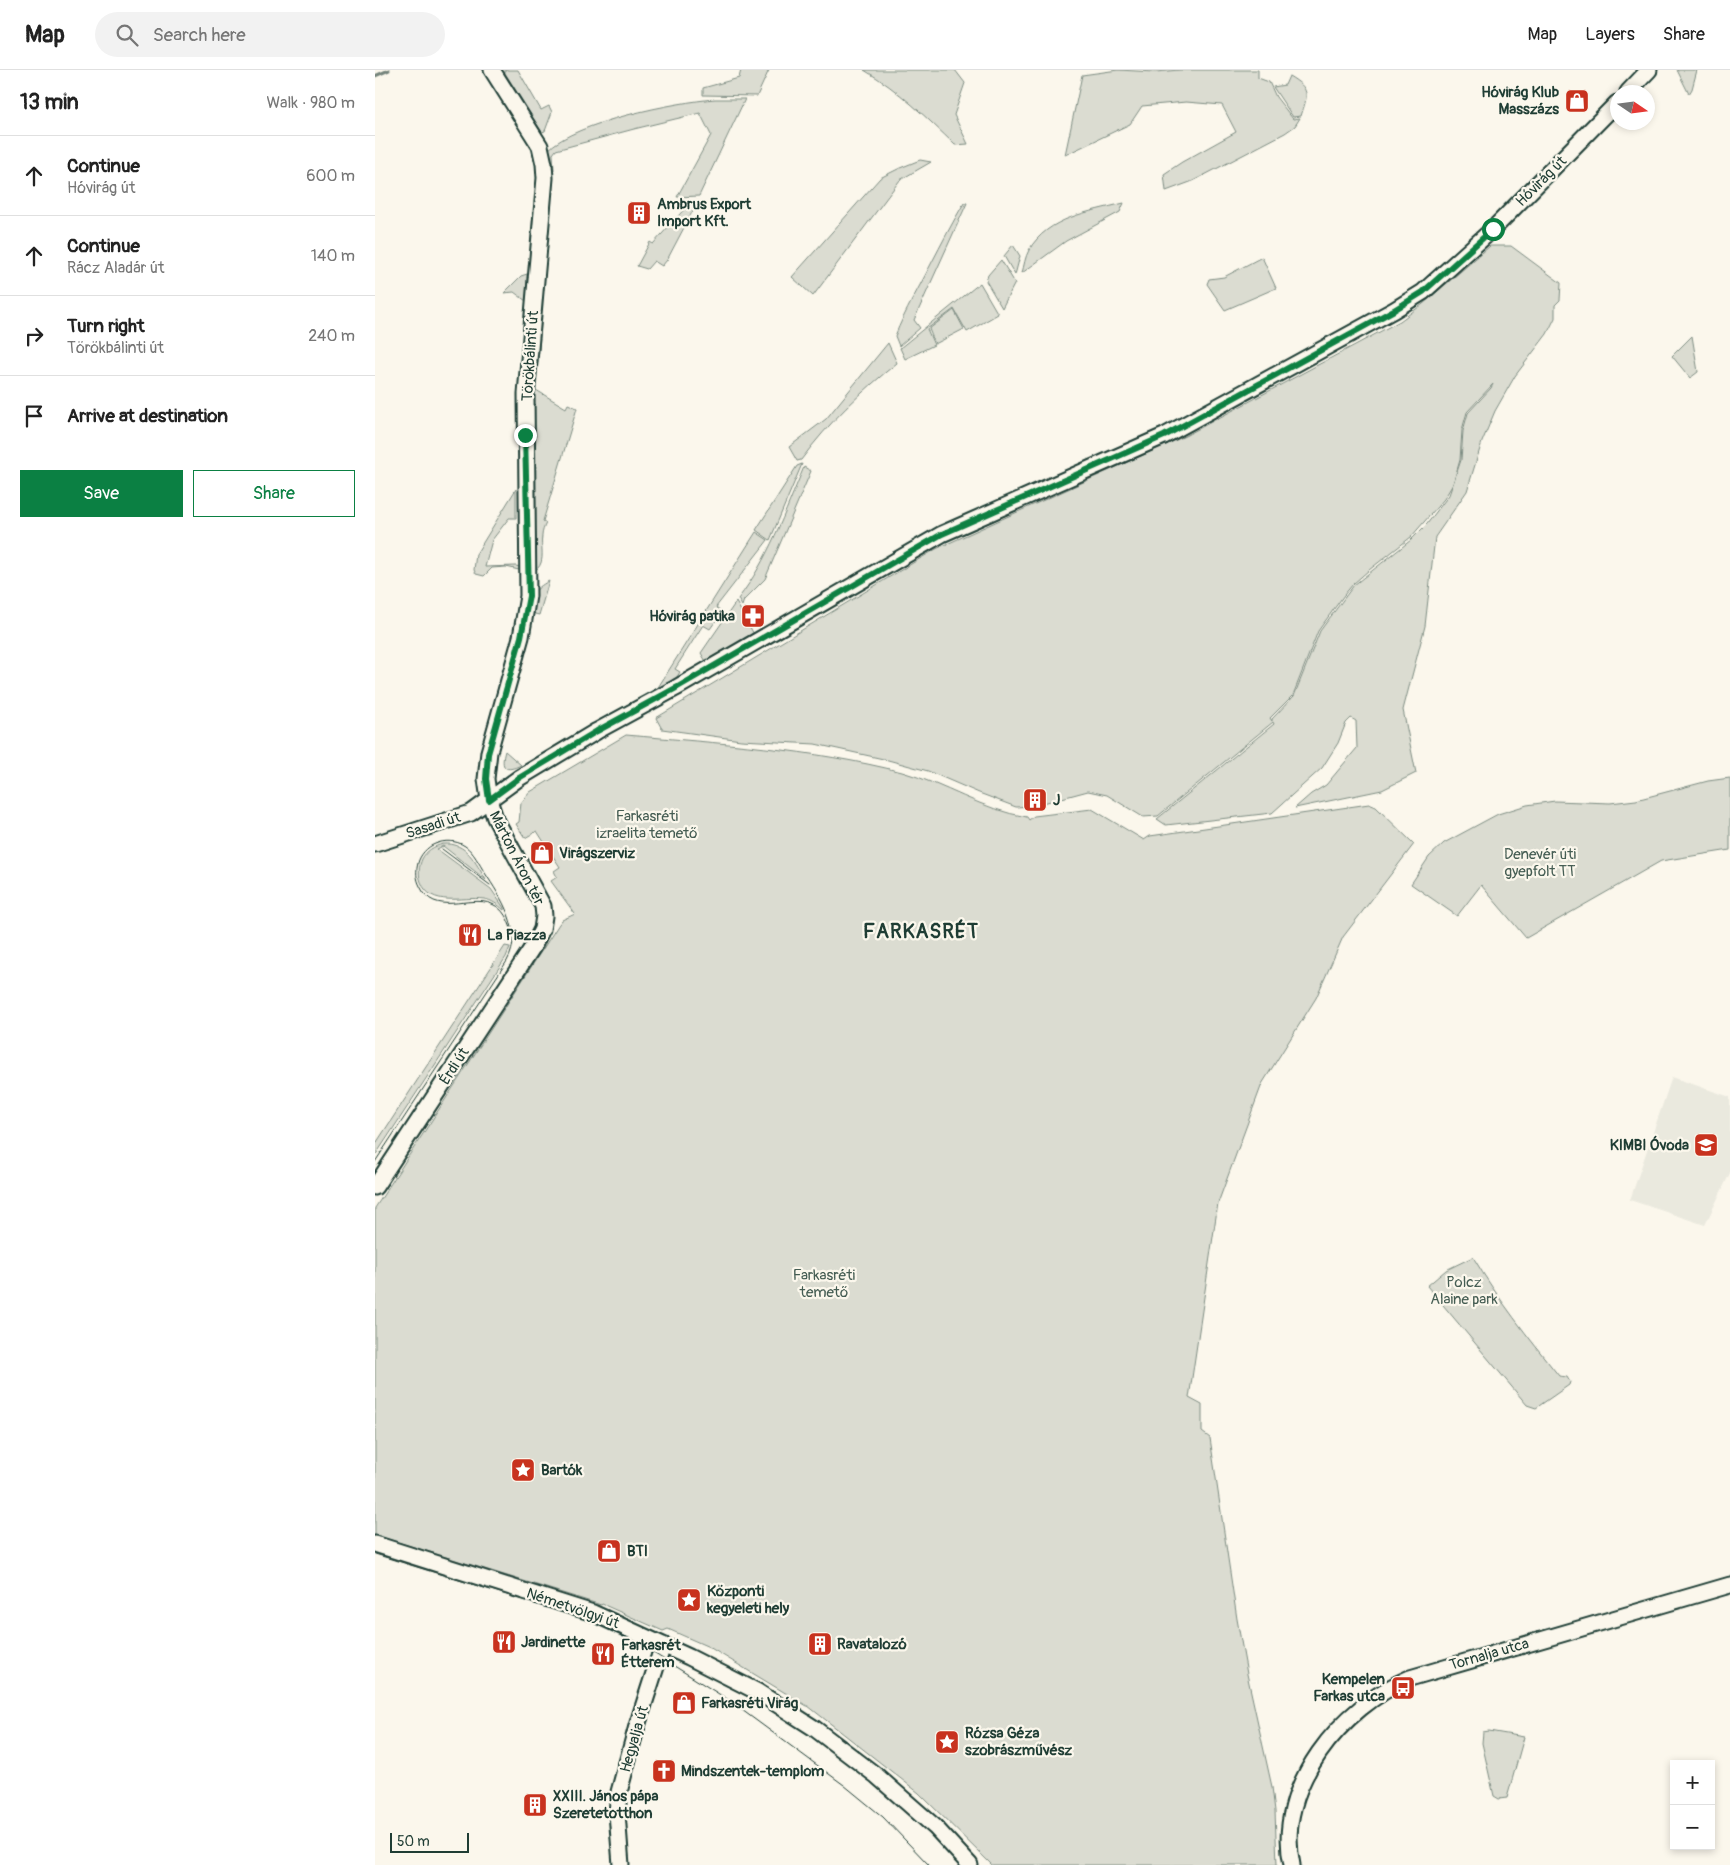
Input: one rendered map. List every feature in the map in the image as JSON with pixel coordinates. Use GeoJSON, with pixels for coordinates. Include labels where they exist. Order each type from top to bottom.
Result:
{"type":"FeatureCollection","features":[{"type":"Feature","properties":{"kind":"street","name":"Törökbálinti út"},"geometry":{"type":"LineString","coordinates":[[489,800],[486,779],[488,754],[521,637],[529,596],[526,394],[545,178],[542,154],[535,136],[492,70]]}},
{"type":"Feature","properties":{"kind":"street"},"geometry":{"type":"LineString","coordinates":[[1635,85],[1649,70]]}},
{"type":"Feature","properties":{"kind":"street","name":"Hóvirág út"},"geometry":{"type":"LineString","coordinates":[[489,800],[527,773],[597,731],[676,688],[953,528],[1164,436],[1394,310],[1423,292],[1493,229],[1610,111]]}},
{"type":"Feature","properties":{"kind":"street","name":"Sasadi út"},"geometry":{"type":"LineString","coordinates":[[375,844],[471,813],[489,800]]}},
{"type":"Feature","properties":{"kind":"street","name":"Márton Áron tér"},"geometry":{"type":"LineString","coordinates":[[489,800],[503,835],[543,906],[543,928],[534,945]]}},
{"type":"Feature","properties":{"kind":"street","name":"Érdi út"},"geometry":{"type":"LineString","coordinates":[[375,1187],[534,945]]}},
{"type":"Feature","properties":{"kind":"street","name":"Németvölgyi út"},"geometry":{"type":"LineString","coordinates":[[375,1544],[593,1613],[758,1692],[814,1728],[877,1776],[935,1827],[970,1865]]}},
{"type":"Feature","properties":{"kind":"street","name":"Tornalja utca"},"geometry":{"type":"LineString","coordinates":[[1291,1865],[1290,1828],[1298,1796],[1313,1763],[1334,1733],[1373,1698],[1397,1683],[1410,1678],[1730,1585]]}},
{"type":"Feature","properties":{"kind":"street","name":"Hegyalja út"},"geometry":{"type":"LineString","coordinates":[[621,1865],[617,1813],[619,1792],[637,1726],[663,1645]]}},
{"type":"Feature","properties":{"kind":"shaded area"},"geometry":{"type":"Polygon","coordinates":[[[1672,1077],[1730,1097],[1730,1173],[1705,1225],[1630,1200],[1672,1077]]]}},
{"type":"Feature","properties":{"kind":"green space"},"geometry":{"type":"Polygon","coordinates":[[[505,70],[518,70],[541,110],[549,106],[552,112],[545,131],[542,132],[505,73],[505,70]]]}},
{"type":"Feature","properties":{"kind":"green space"},"geometry":{"type":"Polygon","coordinates":[[[741,70],[769,70],[757,96],[703,95],[703,88],[739,78],[741,70]]]}},
{"type":"Feature","properties":{"kind":"green space"},"geometry":{"type":"Polygon","coordinates":[[[864,70],[955,70],[965,83],[954,115],[968,144],[955,145],[901,95],[864,70]]]}},
{"type":"Feature","properties":{"kind":"green space"},"geometry":{"type":"Polygon","coordinates":[[[1118,70],[1155,72],[1180,70],[1258,70],[1258,78],[1269,82],[1276,97],[1293,119],[1300,118],[1295,126],[1285,133],[1193,181],[1166,191],[1164,174],[1236,132],[1222,105],[1186,102],[1142,106],[1130,124],[1065,155],[1082,75],[1118,70]]]}},
{"type":"Feature","properties":{"kind":"green space"},"geometry":{"type":"Polygon","coordinates":[[[1677,70],[1697,70],[1689,94],[1677,70]]]}},
{"type":"Feature","properties":{"kind":"green space"},"geometry":{"type":"Polygon","coordinates":[[[1289,76],[1301,85],[1306,93],[1301,116],[1293,117],[1273,87],[1285,85],[1289,76]]]}},
{"type":"Feature","properties":{"kind":"green space"},"geometry":{"type":"Polygon","coordinates":[[[715,99],[745,99],[699,196],[677,197],[711,135],[700,113],[556,150],[553,154],[554,170],[550,170],[548,150],[561,140],[580,131],[602,122],[652,109],[715,99]]]}},
{"type":"Feature","properties":{"kind":"green space"},"geometry":{"type":"Polygon","coordinates":[[[920,160],[931,162],[900,180],[813,296],[792,277],[880,178],[920,160]]]}},
{"type":"Feature","properties":{"kind":"green space"},"geometry":{"type":"Polygon","coordinates":[[[698,201],[662,266],[654,261],[647,269],[637,266],[650,242],[653,244],[688,205],[698,201]]]}},
{"type":"Feature","properties":{"kind":"green space"},"geometry":{"type":"Polygon","coordinates":[[[964,203],[967,203],[914,320],[920,328],[899,346],[895,336],[899,327],[964,203]]]}},
{"type":"Feature","properties":{"kind":"green space"},"geometry":{"type":"Polygon","coordinates":[[[1124,203],[1120,212],[1066,241],[1022,273],[1029,250],[1047,230],[1071,217],[1124,203]]]}},
{"type":"Feature","properties":{"kind":"green space"},"geometry":{"type":"Polygon","coordinates":[[[1013,245],[1020,256],[1015,275],[1004,256],[1013,245]]]}},
{"type":"Feature","properties":{"kind":"green space"},"geometry":{"type":"Polygon","coordinates":[[[1490,246],[1511,246],[1561,283],[1560,300],[1555,305],[1555,318],[1547,334],[1515,376],[1495,411],[1482,442],[1467,491],[1435,537],[1425,626],[1403,710],[1416,773],[1382,790],[1295,808],[1311,794],[1326,785],[1357,748],[1356,721],[1351,718],[1346,723],[1338,743],[1322,768],[1272,813],[1166,825],[1157,819],[1274,724],[1273,722],[1158,816],[1143,817],[1107,795],[1088,791],[1032,806],[1016,807],[928,771],[888,760],[815,744],[741,740],[662,729],[656,718],[936,549],[1185,436],[1400,321],[1423,304],[1490,246]],[[1493,384],[1467,412],[1462,430],[1460,460],[1454,480],[1461,460],[1463,431],[1468,413],[1493,384]],[[1452,485],[1444,499],[1411,537],[1369,570],[1353,584],[1344,595],[1318,631],[1293,695],[1270,718],[1272,721],[1294,696],[1320,631],[1354,585],[1411,540],[1427,524],[1449,495],[1452,485]]]}},
{"type":"Feature","properties":{"kind":"green space"},"geometry":{"type":"Polygon","coordinates":[[[1262,257],[1276,288],[1225,310],[1207,284],[1209,279],[1224,277],[1262,257]]]}},
{"type":"Feature","properties":{"kind":"green space"},"geometry":{"type":"Polygon","coordinates":[[[1001,260],[1015,283],[1002,308],[986,281],[988,275],[1001,260]]]}},
{"type":"Feature","properties":{"kind":"green space"},"geometry":{"type":"Polygon","coordinates":[[[527,274],[526,301],[514,292],[504,293],[521,276],[527,274]]]}},
{"type":"Feature","properties":{"kind":"green space"},"geometry":{"type":"Polygon","coordinates":[[[980,283],[998,314],[967,332],[954,309],[927,329],[934,345],[905,359],[900,348],[980,283]]]}},
{"type":"Feature","properties":{"kind":"green space"},"geometry":{"type":"Polygon","coordinates":[[[954,310],[964,329],[935,344],[929,329],[954,310]]]}},
{"type":"Feature","properties":{"kind":"green space"},"geometry":{"type":"Polygon","coordinates":[[[541,323],[536,390],[566,408],[568,404],[577,408],[543,521],[546,523],[542,534],[542,558],[537,569],[535,568],[530,425],[537,324],[541,323]]]}},
{"type":"Feature","properties":{"kind":"green space"},"geometry":{"type":"Polygon","coordinates":[[[1692,336],[1698,372],[1690,378],[1672,356],[1692,336]]]}},
{"type":"Feature","properties":{"kind":"green space"},"geometry":{"type":"Polygon","coordinates":[[[888,343],[897,363],[846,408],[801,460],[797,461],[789,447],[826,419],[888,343]]]}},
{"type":"Feature","properties":{"kind":"green space"},"geometry":{"type":"Polygon","coordinates":[[[802,464],[770,540],[756,530],[797,466],[802,464]]]}},
{"type":"Feature","properties":{"kind":"green space"},"geometry":{"type":"Polygon","coordinates":[[[804,467],[811,471],[765,579],[744,600],[742,606],[738,599],[767,552],[804,467]]]}},
{"type":"Feature","properties":{"kind":"green space"},"geometry":{"type":"Polygon","coordinates":[[[516,489],[516,518],[509,518],[492,540],[485,567],[516,566],[520,567],[519,570],[506,567],[492,568],[484,576],[476,574],[474,570],[476,554],[516,489]]]}},
{"type":"Feature","properties":{"kind":"green space"},"geometry":{"type":"Polygon","coordinates":[[[756,532],[768,540],[716,607],[722,612],[710,629],[703,625],[675,669],[680,672],[675,680],[657,689],[756,532]]]}},
{"type":"Feature","properties":{"kind":"green space"},"geometry":{"type":"Polygon","coordinates":[[[549,581],[539,615],[535,614],[532,611],[535,593],[549,581]]]}},
{"type":"Feature","properties":{"kind":"green space"},"geometry":{"type":"Polygon","coordinates":[[[736,602],[756,638],[708,665],[701,653],[736,602]]]}},
{"type":"Feature","properties":{"kind":"green space","name":"Farkasréti temető"},"geometry":{"type":"Polygon","coordinates":[[[626,735],[799,752],[868,764],[918,777],[979,803],[1010,814],[1027,817],[1029,820],[1034,816],[1092,809],[1144,840],[1150,836],[1369,804],[1376,807],[1414,844],[1343,937],[1316,998],[1262,1084],[1218,1203],[1189,1398],[1202,1405],[1202,1432],[1210,1438],[1237,1619],[1272,1787],[1277,1865],[992,1865],[919,1793],[808,1706],[709,1647],[668,1629],[663,1631],[602,1604],[375,1535],[375,1208],[559,924],[562,920],[575,914],[551,881],[557,877],[554,871],[560,867],[537,831],[525,838],[516,824],[519,822],[521,803],[530,792],[626,735]]]}},
{"type":"Feature","properties":{"kind":"green space"},"geometry":{"type":"Polygon","coordinates":[[[505,751],[521,765],[511,769],[505,767],[503,761],[505,751]]]}},
{"type":"Feature","properties":{"kind":"green space","name":"Denevér úti gyepfolt TT"},"geometry":{"type":"Polygon","coordinates":[[[1730,778],[1730,850],[1661,861],[1526,938],[1481,885],[1457,916],[1411,884],[1429,857],[1444,843],[1498,814],[1527,805],[1555,801],[1610,803],[1636,800],[1708,781],[1730,778]]]}},
{"type":"Feature","properties":{"kind":"green space"},"geometry":{"type":"Polygon","coordinates":[[[443,844],[458,846],[469,854],[486,880],[443,846],[437,849],[491,889],[504,910],[487,900],[440,898],[426,890],[419,876],[421,862],[428,851],[443,844]]]}},
{"type":"Feature","properties":{"kind":"green space"},"geometry":{"type":"Polygon","coordinates":[[[505,946],[510,947],[506,957],[375,1156],[375,1145],[505,946]]]}},
{"type":"Feature","properties":{"kind":"green space","name":"Polcz Alaine park"},"geometry":{"type":"Polygon","coordinates":[[[1473,1257],[1503,1303],[1536,1347],[1559,1376],[1567,1377],[1570,1382],[1569,1385],[1536,1408],[1527,1405],[1427,1286],[1446,1270],[1473,1257]]]}},
{"type":"Feature","properties":{"kind":"green space"},"geometry":{"type":"Polygon","coordinates":[[[1489,1731],[1524,1737],[1507,1798],[1499,1799],[1494,1796],[1482,1743],[1483,1732],[1489,1731]]]}},
{"type":"Feature","properties":{"kind":"waterway"},"geometry":{"type":"LineString","coordinates":[[375,76],[389,70]]}},
{"type":"Feature","properties":{"kind":"tram line"},"geometry":{"type":"LineString","coordinates":[[375,1162],[507,961],[512,950],[513,938],[512,927],[508,915],[498,893],[471,851],[461,844],[450,841],[435,844],[424,852],[417,866],[417,874],[420,886],[426,896],[434,901],[443,903],[473,901],[492,904],[503,912],[512,931]]}},
{"type":"Feature","properties":{"kind":"tram line"},"geometry":{"type":"LineString","coordinates":[[442,849],[490,885]]}},
{"type":"Feature","properties":{"kind":"tram line"},"geometry":{"type":"LineString","coordinates":[[375,1554],[591,1621],[631,1639],[727,1699],[844,1785],[883,1817],[929,1865]]}},
{"type":"Feature","properties":{"kind":"place","name":"Hóvirág Klub Masszázs"},"geometry":{"type":"Point","coordinates":[1577,101]}},
{"type":"Feature","properties":{"kind":"place","name":"Ambrus Export Import Kft."},"geometry":{"type":"Point","coordinates":[639,213]}},
{"type":"Feature","properties":{"kind":"place","name":"Hóvirág patika"},"geometry":{"type":"Point","coordinates":[753,616]}},
{"type":"Feature","properties":{"kind":"place","name":"J"},"geometry":{"type":"Point","coordinates":[1035,800]}},
{"type":"Feature","properties":{"kind":"place","name":"Virágszerviz"},"geometry":{"type":"Point","coordinates":[542,853]}},
{"type":"Feature","properties":{"kind":"place","name":"La Piazza"},"geometry":{"type":"Point","coordinates":[470,935]}},
{"type":"Feature","properties":{"kind":"place","name":"KIMBI Óvoda"},"geometry":{"type":"Point","coordinates":[1706,1145]}},
{"type":"Feature","properties":{"kind":"place","name":"Bartók"},"geometry":{"type":"Point","coordinates":[523,1470]}},
{"type":"Feature","properties":{"kind":"place","name":"BTI"},"geometry":{"type":"Point","coordinates":[609,1551]}},
{"type":"Feature","properties":{"kind":"place","name":"Központi kegyeleti hely"},"geometry":{"type":"Point","coordinates":[689,1600]}},
{"type":"Feature","properties":{"kind":"place","name":"Jardinette"},"geometry":{"type":"Point","coordinates":[504,1642]}},
{"type":"Feature","properties":{"kind":"place","name":"Ravatalozó"},"geometry":{"type":"Point","coordinates":[820,1644]}},
{"type":"Feature","properties":{"kind":"place","name":"Farkasrét Étterem"},"geometry":{"type":"Point","coordinates":[603,1654]}},
{"type":"Feature","properties":{"kind":"place","name":"Kempelen Farkas utca"},"geometry":{"type":"Point","coordinates":[1403,1688]}},
{"type":"Feature","properties":{"kind":"place","name":"Farkasréti Virág"},"geometry":{"type":"Point","coordinates":[684,1703]}},
{"type":"Feature","properties":{"kind":"place","name":"Rózsa Géza szobrászművész"},"geometry":{"type":"Point","coordinates":[947,1742]}},
{"type":"Feature","properties":{"kind":"place","name":"Mindszentek-templom"},"geometry":{"type":"Point","coordinates":[664,1771]}},
{"type":"Feature","properties":{"kind":"place","name":"XXIII. János pápa Szeretetotthon"},"geometry":{"type":"Point","coordinates":[535,1805]}},
{"type":"Feature","properties":{"kind":"district","name":"FARKASRÉT"},"geometry":{"type":"Point","coordinates":[921,931]}},
{"type":"Feature","properties":{"kind":"route"},"geometry":{"type":"LineString","coordinates":[[525,435],[529,596],[521,637],[488,754],[486,787],[489,800],[519,778],[597,731],[676,688],[953,528],[1164,436],[1394,310],[1423,292],[1493,229]]}},
{"type":"Feature","properties":{"kind":"park label","name":"Farkasréti izraelita temető"},"geometry":{"type":"Point","coordinates":[647,824]}}]}
